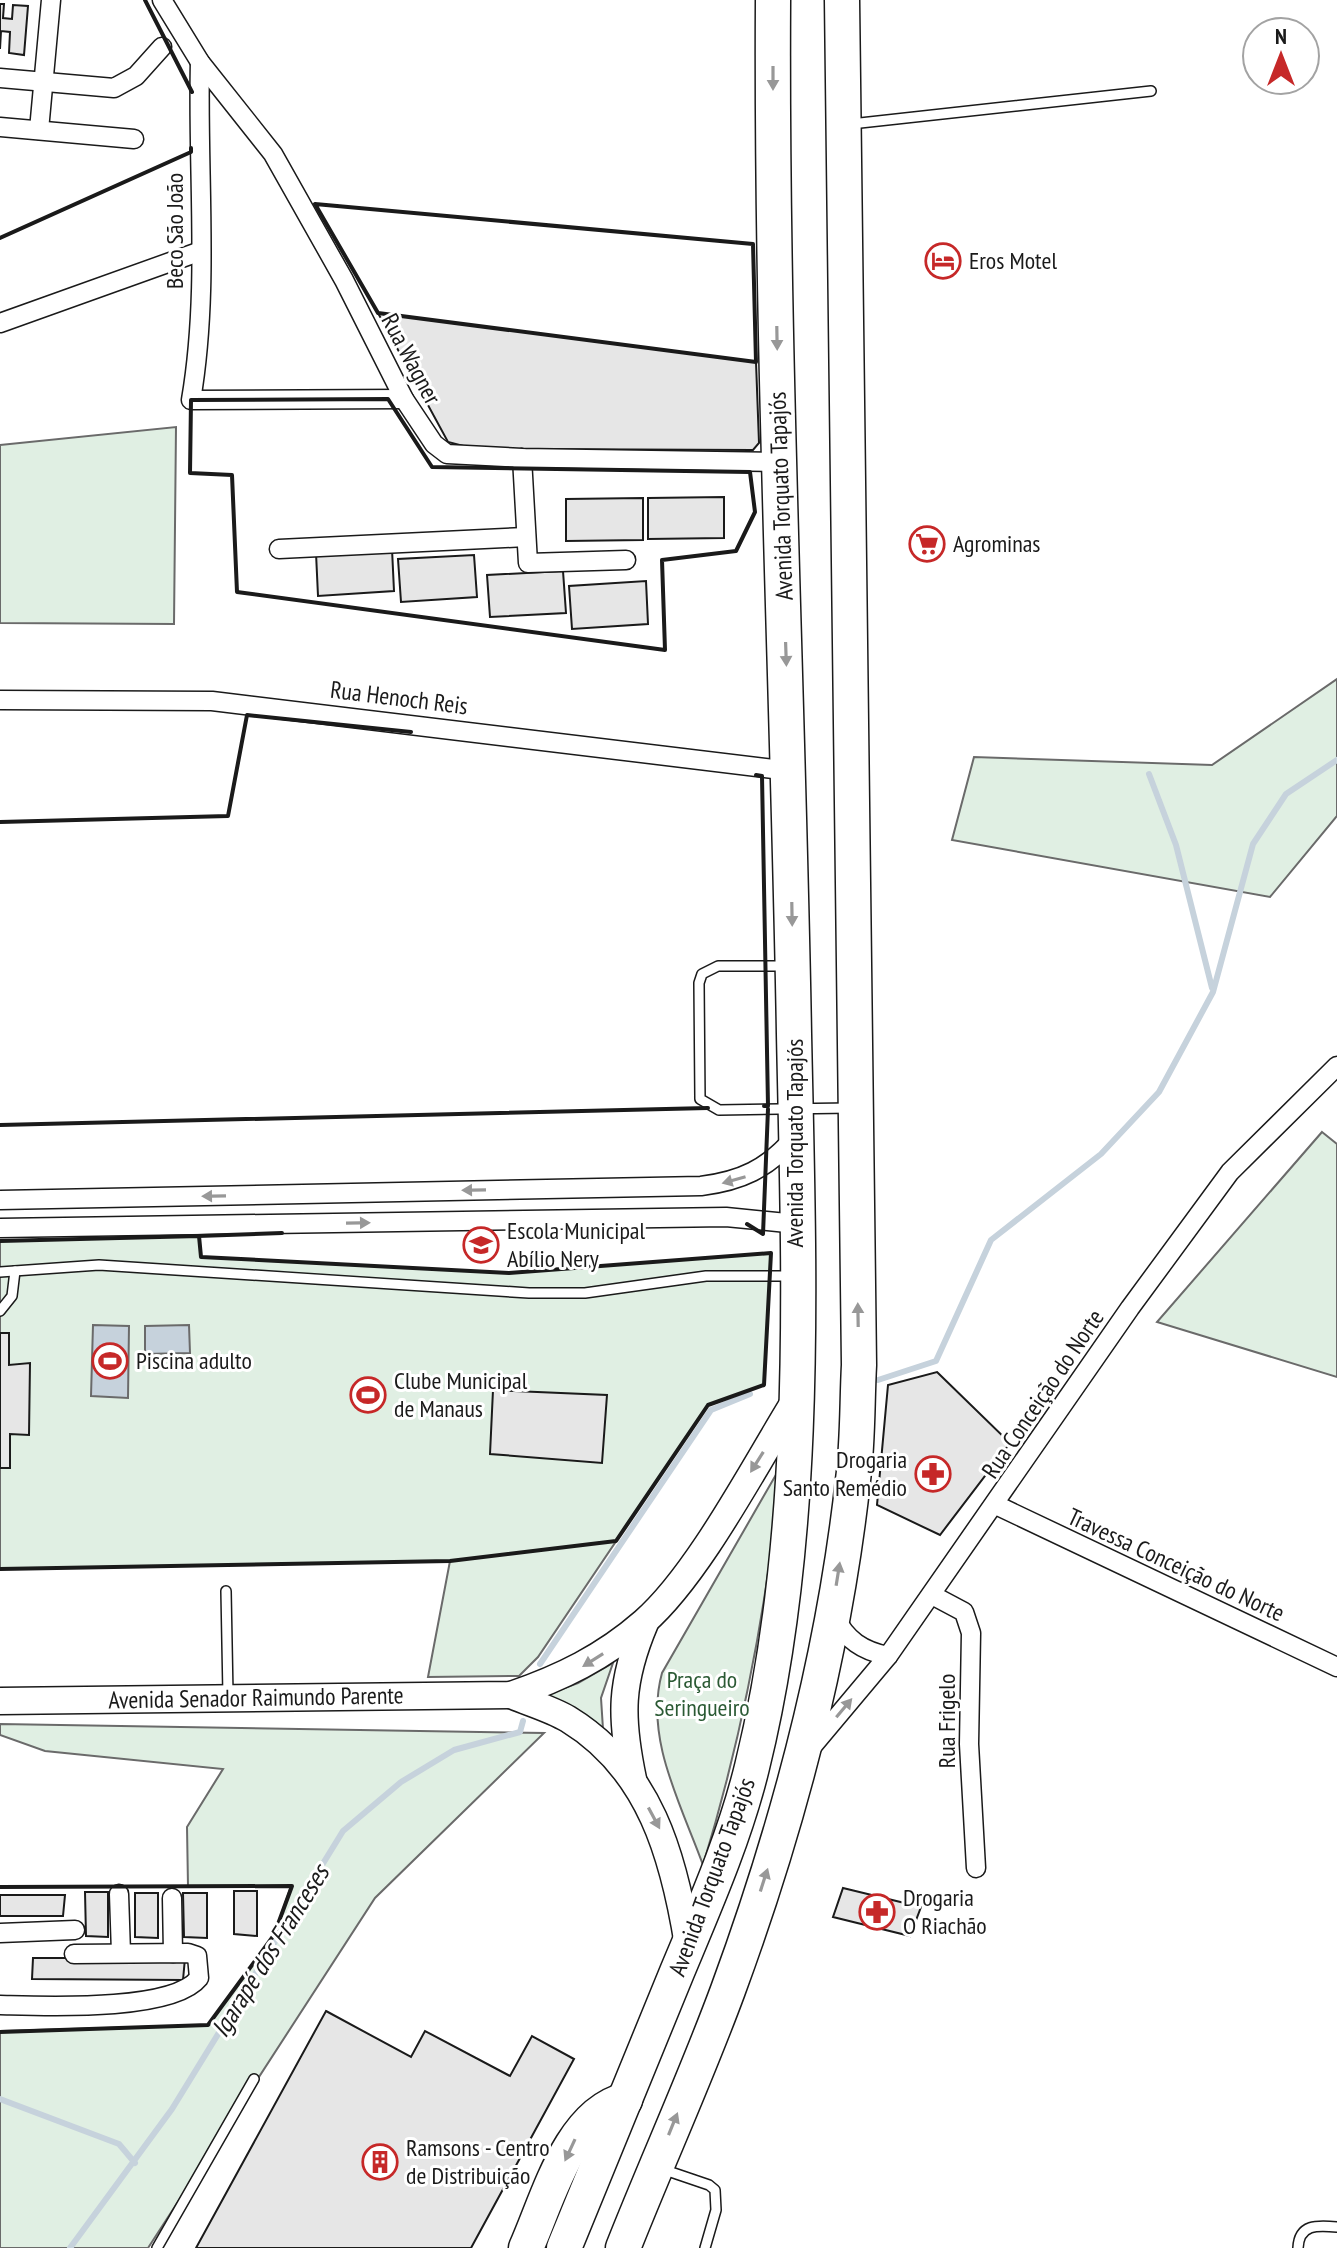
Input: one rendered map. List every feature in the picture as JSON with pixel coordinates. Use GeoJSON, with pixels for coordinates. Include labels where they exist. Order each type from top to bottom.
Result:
{"type":"FeatureCollection","features":[{"type":"Feature","properties":{"kind":"highway","name":"Avenida Torquato Tapajós"},"geometry":{"type":"LineString","coordinates":[[564,2248],[730,1842],[753,1766],[788,1553],[798,1396],[797,1224],[790,771],[772,157],[773,0]]}},
{"type":"Feature","properties":{"kind":"highway","name":"Avenida Torquato Tapajós"},"geometry":{"type":"LineString","coordinates":[[623,2248],[728,1991],[801,1760],[832,1612],[855,1450],[859,1365],[842,0]]}},
{"type":"Feature","properties":{"kind":"highway"},"geometry":{"type":"LineString","coordinates":[[526,2248],[586,2122],[609,2104],[625,2100]]}},
{"type":"Feature","properties":{"kind":"street"},"geometry":{"type":"LineString","coordinates":[[39,130],[51,0]]}},
{"type":"Feature","properties":{"kind":"street","name":"Rua Wagner"},"geometry":{"type":"LineString","coordinates":[[162,0],[200,62],[273,154],[344,280],[423,432],[447,454],[780,462]]}},
{"type":"Feature","properties":{"kind":"street"},"geometry":{"type":"LineString","coordinates":[[0,78],[114,88],[136,76],[162,47]]}},
{"type":"Feature","properties":{"kind":"street","name":"Beco São João"},"geometry":{"type":"LineString","coordinates":[[200,62],[197,126],[201,251],[196,366],[191,400],[404,399]]}},
{"type":"Feature","properties":{"kind":"street"},"geometry":{"type":"LineString","coordinates":[[0,127],[134,139]]}},
{"type":"Feature","properties":{"kind":"street"},"geometry":{"type":"LineString","coordinates":[[0,323],[201,251]]}},
{"type":"Feature","properties":{"kind":"street"},"geometry":{"type":"LineString","coordinates":[[522,458],[528,563],[626,560]]}},
{"type":"Feature","properties":{"kind":"street"},"geometry":{"type":"LineString","coordinates":[[279,549],[526,537]]}},
{"type":"Feature","properties":{"kind":"street","name":"Rua Henoch Reis"},"geometry":{"type":"LineString","coordinates":[[0,700],[212,701],[790,771]]}},
{"type":"Feature","properties":{"kind":"street","name":"Rua Conceição do Norte"},"geometry":{"type":"LineString","coordinates":[[801,1760],[888,1656],[996,1505],[1130,1308],[1230,1172],[1337,1066]]}},
{"type":"Feature","properties":{"kind":"street"},"geometry":{"type":"LineString","coordinates":[[0,1200],[726,1183],[751,1175],[774,1161],[796,1123]]}},
{"type":"Feature","properties":{"kind":"street"},"geometry":{"type":"LineString","coordinates":[[566,1188],[568,1220]]}},
{"type":"Feature","properties":{"kind":"street"},"geometry":{"type":"LineString","coordinates":[[326,1193],[327,1223]]}},
{"type":"Feature","properties":{"kind":"street"},"geometry":{"type":"LineString","coordinates":[[79,1199],[79,1227]]}},
{"type":"Feature","properties":{"kind":"street"},"geometry":{"type":"LineString","coordinates":[[0,1228],[726,1217],[797,1224]]}},
{"type":"Feature","properties":{"kind":"street","name":"Avenida Senador Raimundo Parente"},"geometry":{"type":"LineString","coordinates":[[0,1701],[511,1695],[561,1679],[600,1656],[647,1620],[684,1576],[798,1396]]}},
{"type":"Feature","properties":{"kind":"street","name":"Travessa Conceição do Norte"},"geometry":{"type":"LineString","coordinates":[[996,1505],[1337,1667]]}},
{"type":"Feature","properties":{"kind":"street","name":"Rua Frigelo"},"geometry":{"type":"LineString","coordinates":[[932,1595],[964,1612],[971,1633],[969,1744],[976,1868]]}},
{"type":"Feature","properties":{"kind":"street"},"geometry":{"type":"LineString","coordinates":[[832,1612],[847,1638],[861,1647],[888,1656]]}},
{"type":"Feature","properties":{"kind":"street"},"geometry":{"type":"LineString","coordinates":[[634,1785],[623,1718],[624,1686],[647,1620]]}},
{"type":"Feature","properties":{"kind":"street","name":"Avenida Senador Raimundo Parente"},"geometry":{"type":"LineString","coordinates":[[511,1695],[567,1719],[605,1747],[634,1785],[657,1822],[677,1875],[688,1945]]}},
{"type":"Feature","properties":{"kind":"street"},"geometry":{"type":"LineString","coordinates":[[119,1894],[121,1953]]}},
{"type":"Feature","properties":{"kind":"street"},"geometry":{"type":"LineString","coordinates":[[172,1898],[173,1953]]}},
{"type":"Feature","properties":{"kind":"street"},"geometry":{"type":"LineString","coordinates":[[0,1933],[75,1930]]}},
{"type":"Feature","properties":{"kind":"street"},"geometry":{"type":"LineString","coordinates":[[0,2005],[86,2006],[174,1995],[190,1990],[199,1978],[197,1956],[173,1953],[74,1954]]}},
{"type":"Feature","properties":{"kind":"lane"},"geometry":{"type":"LineString","coordinates":[[162,47],[179,27]]}},
{"type":"Feature","properties":{"kind":"lane"},"geometry":{"type":"LineString","coordinates":[[844,124],[1151,91]]}},
{"type":"Feature","properties":{"kind":"lane"},"geometry":{"type":"LineString","coordinates":[[793,966],[718,966],[702,974],[699,983],[700,1099],[719,1110],[796,1123],[856,1108]]}},
{"type":"Feature","properties":{"kind":"lane"},"geometry":{"type":"LineString","coordinates":[[0,1272],[99,1265],[529,1293],[585,1293],[706,1276],[796,1276]]}},
{"type":"Feature","properties":{"kind":"lane"},"geometry":{"type":"LineString","coordinates":[[0,1311],[12,1296],[15,1271]]}},
{"type":"Feature","properties":{"kind":"lane"},"geometry":{"type":"LineString","coordinates":[[226,1591],[228,1698]]}},
{"type":"Feature","properties":{"kind":"lane"},"geometry":{"type":"LineString","coordinates":[[157,2248],[254,2079]]}},
{"type":"Feature","properties":{"kind":"lane"},"geometry":{"type":"LineString","coordinates":[[655,2167],[709,2185],[715,2190],[716,2210],[705,2248]]}},
{"type":"Feature","properties":{"kind":"lane"},"geometry":{"type":"LineString","coordinates":[[1298,2248],[1298,2237],[1305,2229],[1316,2225],[1337,2227]]}},
{"type":"Feature","properties":{"kind":"green space"},"geometry":{"type":"Polygon","coordinates":[[[176,427],[174,624],[0,623],[0,445],[176,427]]]}},
{"type":"Feature","properties":{"kind":"green space"},"geometry":{"type":"Polygon","coordinates":[[[1337,679],[1337,816],[1270,897],[952,840],[974,757],[1212,765],[1337,679]]]}},
{"type":"Feature","properties":{"kind":"green space"},"geometry":{"type":"Polygon","coordinates":[[[1322,1132],[1337,1144],[1337,1377],[1157,1322],[1322,1132]]]}},
{"type":"Feature","properties":{"kind":"green space","name":"Clube Municipal de Manaus"},"geometry":{"type":"Polygon","coordinates":[[[199,1236],[201,1257],[509,1273],[771,1253],[764,1385],[708,1405],[538,1657],[519,1676],[428,1677],[450,1561],[0,1569],[0,1241],[199,1236]]]}},
{"type":"Feature","properties":{"kind":"green space","name":"Praça do Seringueiro"},"geometry":{"type":"Polygon","coordinates":[[[781,1466],[769,1567],[752,1667],[730,1767],[703,1865],[661,1746],[658,1697],[662,1673],[781,1466]]]}},
{"type":"Feature","properties":{"kind":"green space","name":"Praça do Seringueiro"},"geometry":{"type":"Polygon","coordinates":[[[613,1663],[601,1698],[603,1729],[540,1697],[578,1683],[613,1663]]]}},
{"type":"Feature","properties":{"kind":"green space"},"geometry":{"type":"Polygon","coordinates":[[[0,1724],[544,1733],[375,1898],[148,2248],[0,2248],[0,2031],[208,2025],[274,1935],[291,1886],[188,1886],[187,1827],[223,1769],[45,1751],[0,1735],[0,1724]]]}},
{"type":"Feature","properties":{"kind":"shaded area","name":"Piscina adulto"},"geometry":{"type":"Polygon","coordinates":[[[93,1325],[129,1326],[128,1398],[91,1396],[93,1325]]]}},
{"type":"Feature","properties":{"kind":"shaded area"},"geometry":{"type":"Polygon","coordinates":[[[189,1325],[190,1353],[145,1354],[145,1326],[189,1325]]]}},
{"type":"Feature","properties":{"kind":"building"},"geometry":{"type":"Polygon","coordinates":[[[0,4],[4,4],[3,18],[12,19],[13,5],[28,6],[24,55],[9,53],[10,32],[1,31],[0,49],[0,4]]]}},
{"type":"Feature","properties":{"kind":"building"},"geometry":{"type":"Polygon","coordinates":[[[378,313],[756,362],[759,443],[753,450],[475,449],[448,442],[378,313]]]}},
{"type":"Feature","properties":{"kind":"building"},"geometry":{"type":"Polygon","coordinates":[[[724,497],[724,538],[648,539],[648,498],[724,497]]]}},
{"type":"Feature","properties":{"kind":"building"},"geometry":{"type":"Polygon","coordinates":[[[643,498],[643,540],[566,541],[566,499],[643,498]]]}},
{"type":"Feature","properties":{"kind":"building"},"geometry":{"type":"Polygon","coordinates":[[[392,549],[394,591],[318,596],[316,553],[392,549]]]}},
{"type":"Feature","properties":{"kind":"building"},"geometry":{"type":"Polygon","coordinates":[[[474,555],[477,597],[401,602],[398,559],[474,555]]]}},
{"type":"Feature","properties":{"kind":"building"},"geometry":{"type":"Polygon","coordinates":[[[563,571],[566,613],[490,617],[487,575],[563,571]]]}},
{"type":"Feature","properties":{"kind":"building"},"geometry":{"type":"Polygon","coordinates":[[[646,581],[648,624],[572,629],[569,586],[646,581]]]}},
{"type":"Feature","properties":{"kind":"building"},"geometry":{"type":"Polygon","coordinates":[[[0,1333],[9,1333],[9,1365],[30,1363],[29,1435],[10,1434],[10,1468],[0,1468],[0,1333]]]}},
{"type":"Feature","properties":{"kind":"building","name":"Drogaria Santo Remédio"},"geometry":{"type":"Polygon","coordinates":[[[937,1372],[1010,1443],[940,1535],[877,1505],[888,1385],[937,1372]]]}},
{"type":"Feature","properties":{"kind":"building"},"geometry":{"type":"Polygon","coordinates":[[[493,1390],[607,1395],[602,1463],[490,1454],[493,1390]]]}},
{"type":"Feature","properties":{"kind":"building","name":"Drogaria O Riachão"},"geometry":{"type":"Polygon","coordinates":[[[843,1888],[921,1907],[910,1936],[833,1917],[843,1888]]]}},
{"type":"Feature","properties":{"kind":"building"},"geometry":{"type":"Polygon","coordinates":[[[234,1891],[257,1891],[257,1936],[234,1934],[234,1891]]]}},
{"type":"Feature","properties":{"kind":"building"},"geometry":{"type":"Polygon","coordinates":[[[85,1892],[108,1892],[108,1937],[86,1936],[85,1892]]]}},
{"type":"Feature","properties":{"kind":"building"},"geometry":{"type":"Polygon","coordinates":[[[135,1893],[158,1893],[158,1938],[135,1937],[135,1893]]]}},
{"type":"Feature","properties":{"kind":"building"},"geometry":{"type":"Polygon","coordinates":[[[183,1893],[207,1893],[207,1938],[184,1937],[183,1893]]]}},
{"type":"Feature","properties":{"kind":"building"},"geometry":{"type":"Polygon","coordinates":[[[0,1895],[65,1895],[63,1916],[0,1916],[0,1895]]]}},
{"type":"Feature","properties":{"kind":"building"},"geometry":{"type":"Polygon","coordinates":[[[33,1958],[185,1958],[183,1980],[32,1979],[33,1958]]]}},
{"type":"Feature","properties":{"kind":"building","name":"Ramsons - Centro de Distribuição"},"geometry":{"type":"Polygon","coordinates":[[[326,2011],[411,2057],[425,2031],[510,2076],[532,2036],[574,2059],[471,2248],[196,2248],[326,2011]]]}},
{"type":"Feature","properties":{"kind":"waterway","name":"Igarapé dos Franceses"},"geometry":{"type":"LineString","coordinates":[[878,1380],[936,1361],[991,1240],[1101,1154],[1159,1092],[1213,992],[1253,844],[1286,794],[1337,760]]}},
{"type":"Feature","properties":{"kind":"waterway"},"geometry":{"type":"LineString","coordinates":[[1149,774],[1176,845],[1212,988]]}},
{"type":"Feature","properties":{"kind":"waterway","name":"Igarapé dos Franceses"},"geometry":{"type":"LineString","coordinates":[[540,1664],[711,1410],[750,1394]]}},
{"type":"Feature","properties":{"kind":"waterway","name":"Igarapé dos Franceses"},"geometry":{"type":"LineString","coordinates":[[70,2248],[172,2109],[343,1831],[401,1782],[454,1750],[520,1732],[523,1721]]}},
{"type":"Feature","properties":{"kind":"waterway"},"geometry":{"type":"LineString","coordinates":[[0,2099],[119,2144],[135,2163]]}},
{"type":"Feature","properties":{"kind":"wall"},"geometry":{"type":"LineString","coordinates":[[145,0],[192,92]]}},
{"type":"Feature","properties":{"kind":"wall"},"geometry":{"type":"LineString","coordinates":[[0,238],[191,152],[191,148]]}},
{"type":"Feature","properties":{"kind":"wall"},"geometry":{"type":"LineString","coordinates":[[315,204],[753,244],[756,362],[378,313],[315,204]]}},
{"type":"Feature","properties":{"kind":"wall"},"geometry":{"type":"LineString","coordinates":[[388,399],[432,467],[750,472],[755,512],[736,551],[662,560],[665,650],[237,592],[232,475],[190,473],[191,400],[388,399]]}},
{"type":"Feature","properties":{"kind":"wall"},"geometry":{"type":"LineString","coordinates":[[0,822],[228,816],[247,715],[411,732]]}},
{"type":"Feature","properties":{"kind":"wall"},"geometry":{"type":"LineString","coordinates":[[756,775],[762,776],[768,1106],[764,1106]]}},
{"type":"Feature","properties":{"kind":"wall"},"geometry":{"type":"LineString","coordinates":[[0,1125],[708,1108]]}},
{"type":"Feature","properties":{"kind":"wall"},"geometry":{"type":"LineString","coordinates":[[747,1224],[763,1234],[768,1109]]}},
{"type":"Feature","properties":{"kind":"wall"},"geometry":{"type":"LineString","coordinates":[[198,1236],[282,1233]]}},
{"type":"Feature","properties":{"kind":"wall"},"geometry":{"type":"LineString","coordinates":[[0,1241],[199,1236],[201,1257],[509,1273],[771,1253],[764,1385],[708,1405],[616,1541],[450,1561],[0,1569]]}},
{"type":"Feature","properties":{"kind":"wall"},"geometry":{"type":"LineString","coordinates":[[0,1887],[292,1886],[274,1935],[208,2025],[0,2032]]}},
{"type":"Feature","properties":{"kind":"place","name":"Eros Motel"},"geometry":{"type":"Point","coordinates":[943,261]}},
{"type":"Feature","properties":{"kind":"place","name":"Agrominas"},"geometry":{"type":"Point","coordinates":[927,544]}},
{"type":"Feature","properties":{"kind":"place","name":"Escola Municipal Abílio Nery"},"geometry":{"type":"Point","coordinates":[481,1245]}},
{"type":"Feature","properties":{"kind":"place","name":"Piscina adulto"},"geometry":{"type":"Point","coordinates":[110,1361]}},
{"type":"Feature","properties":{"kind":"place","name":"Clube Municipal de Manaus"},"geometry":{"type":"Point","coordinates":[368,1395]}},
{"type":"Feature","properties":{"kind":"place","name":"Drogaria Santo Remédio"},"geometry":{"type":"Point","coordinates":[933,1474]}},
{"type":"Feature","properties":{"kind":"place","name":"Drogaria O Riachão"},"geometry":{"type":"Point","coordinates":[877,1912]}},
{"type":"Feature","properties":{"kind":"place","name":"Ramsons - Centro de Distribuição"},"geometry":{"type":"Point","coordinates":[380,2162]}}]}
